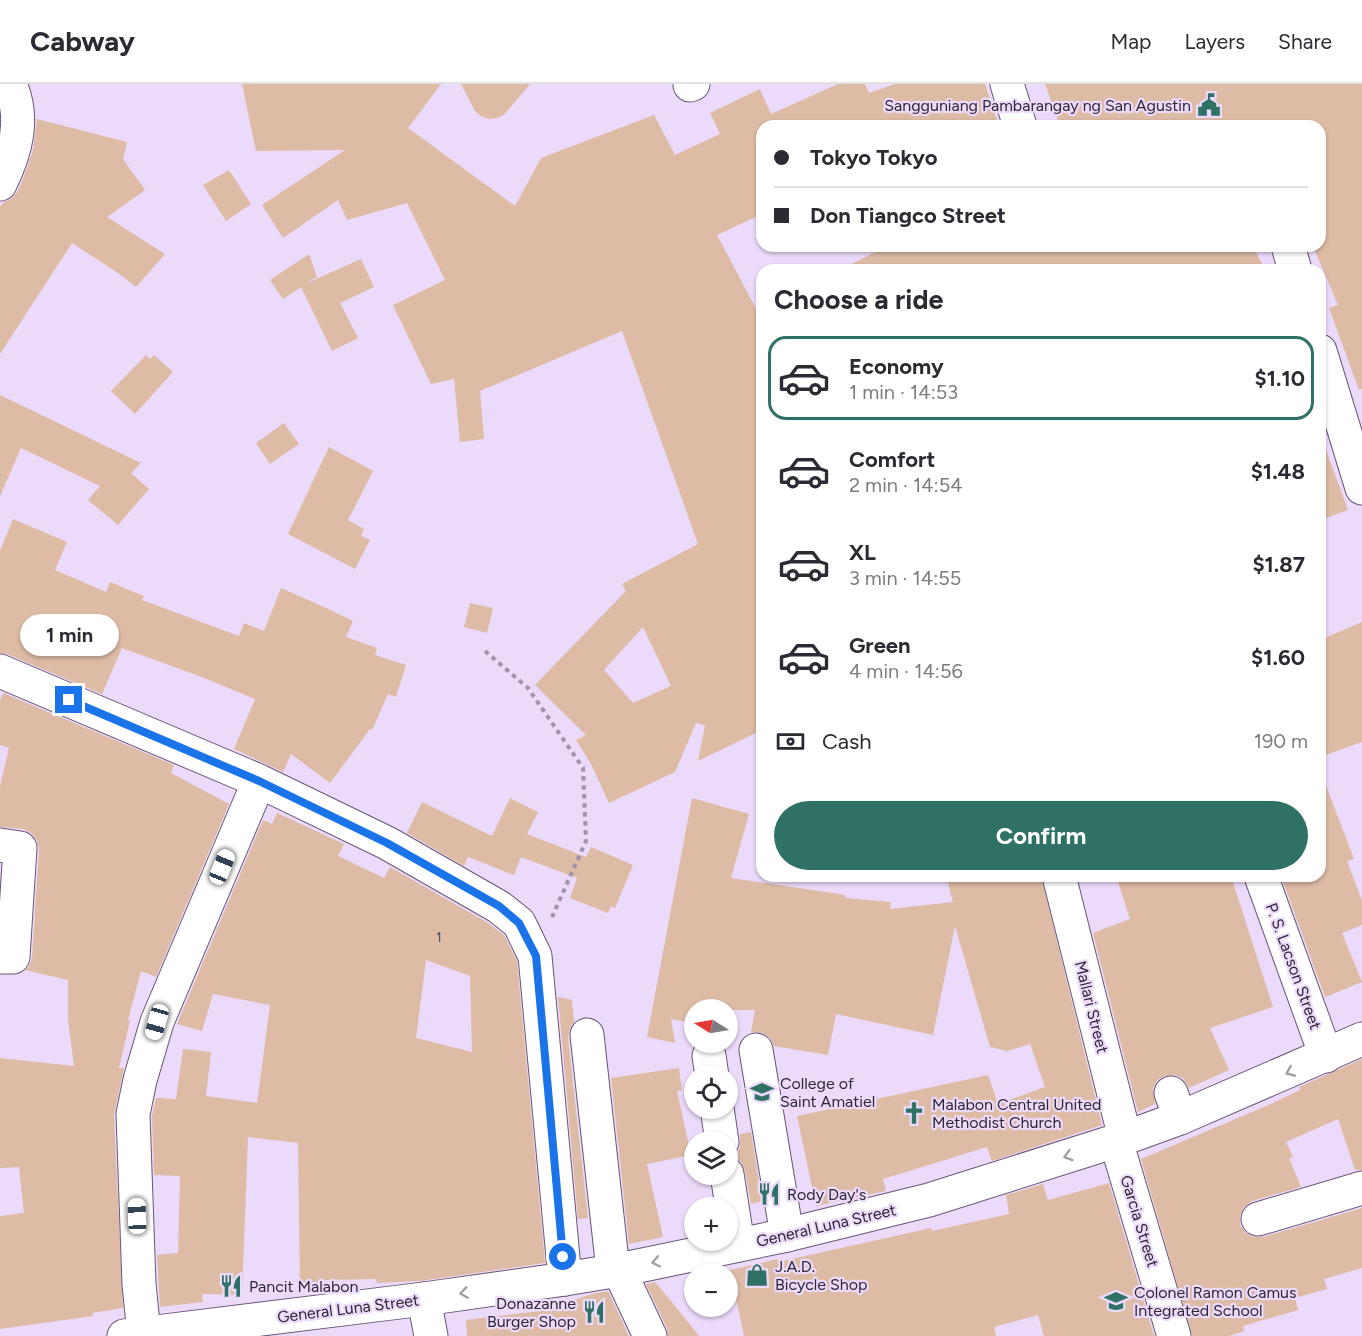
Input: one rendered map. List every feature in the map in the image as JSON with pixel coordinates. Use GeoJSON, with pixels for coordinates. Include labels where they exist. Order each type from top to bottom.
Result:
{"type":"FeatureCollection","features":[{"type":"Feature","properties":{"kind":"street"},"geometry":{"type":"LineString","coordinates":[[0,184],[9,167],[18,133],[17,99],[10,84]]}},
{"type":"Feature","properties":{"kind":"street"},"geometry":{"type":"LineString","coordinates":[[1007,84],[1018,120]]}},
{"type":"Feature","properties":{"kind":"street"},"geometry":{"type":"LineString","coordinates":[[1326,371],[1362,488]]}},
{"type":"Feature","properties":{"kind":"street"},"geometry":{"type":"LineString","coordinates":[[0,671],[259,781],[387,843],[499,906],[519,923],[536,956],[565,1279]]}},
{"type":"Feature","properties":{"kind":"street"},"geometry":{"type":"LineString","coordinates":[[134,1335],[139,1284],[133,1114],[140,1080],[157,1022],[259,781]]}},
{"type":"Feature","properties":{"kind":"street"},"geometry":{"type":"LineString","coordinates":[[0,845],[20,848],[13,957],[0,957]]}},
{"type":"Feature","properties":{"kind":"street","name":"Mallari Street"},"geometry":{"type":"LineString","coordinates":[[1060,882],[1120,1140]]}},
{"type":"Feature","properties":{"kind":"street","name":"P. S. Lacson Street"},"geometry":{"type":"LineString","coordinates":[[1264,882],[1326,1056]]}},
{"type":"Feature","properties":{"kind":"street"},"geometry":{"type":"LineString","coordinates":[[587,1035],[616,1270],[650,1336]]}},
{"type":"Feature","properties":{"kind":"street","name":"General Luna Street"},"geometry":{"type":"LineString","coordinates":[[738,1245],[929,1200],[1120,1140],[1175,1106],[1326,1056],[1362,1039]]}},
{"type":"Feature","properties":{"kind":"street"},"geometry":{"type":"LineString","coordinates":[[756,1050],[788,1234]]}},
{"type":"Feature","properties":{"kind":"street","name":"Garcia Street"},"geometry":{"type":"LineString","coordinates":[[1120,1140],[1174,1336]]}},
{"type":"Feature","properties":{"kind":"street"},"geometry":{"type":"LineString","coordinates":[[1258,1219],[1362,1188]]}},
{"type":"Feature","properties":{"kind":"street","name":"General Luna Street"},"geometry":{"type":"LineString","coordinates":[[134,1335],[565,1279],[709,1251]]}},
{"type":"Feature","properties":{"kind":"street"},"geometry":{"type":"LineString","coordinates":[[423,1299],[431,1336]]}},
{"type":"Feature","properties":{"kind":"path"},"geometry":{"type":"LineString","coordinates":[[485,651],[528,688],[583,768],[586,841],[536,956]]}},
{"type":"Feature","properties":{"kind":"building"},"geometry":{"type":"Polygon","coordinates":[[[242,84],[441,84],[408,128],[515,206],[541,158],[654,115],[675,155],[720,134],[710,113],[760,89],[771,114],[838,84],[865,84],[869,93],[895,84],[985,84],[997,120],[756,120],[756,217],[717,235],[756,309],[756,733],[698,761],[705,725],[696,723],[675,772],[609,803],[591,764],[576,740],[586,735],[535,685],[626,591],[622,584],[698,544],[622,331],[480,391],[484,439],[460,442],[454,379],[431,384],[393,305],[445,280],[407,203],[347,220],[338,200],[283,238],[262,205],[345,150],[256,151],[242,84]],[[643,627],[604,670],[633,703],[671,686],[643,627]]]}},
{"type":"Feature","properties":{"kind":"building"},"geometry":{"type":"Polygon","coordinates":[[[461,84],[530,84],[504,115],[489,119],[475,111],[461,84]]]}},
{"type":"Feature","properties":{"kind":"building"},"geometry":{"type":"Polygon","coordinates":[[[1045,84],[1362,84],[1362,389],[1359,390],[1329,308],[1338,305],[1326,277],[1326,264],[1321,264],[1316,252],[1326,252],[1326,120],[1058,120],[1045,84]]]}},
{"type":"Feature","properties":{"kind":"building"},"geometry":{"type":"Polygon","coordinates":[[[37,119],[127,142],[123,159],[145,190],[107,217],[165,254],[136,287],[72,243],[0,354],[0,207],[17,192],[23,179],[33,151],[37,119]]]}},
{"type":"Feature","properties":{"kind":"building"},"geometry":{"type":"Polygon","coordinates":[[[229,170],[251,204],[226,221],[203,185],[229,170]]]}},
{"type":"Feature","properties":{"kind":"building"},"geometry":{"type":"Polygon","coordinates":[[[875,252],[1256,252],[1262,264],[852,264],[875,252]]]}},
{"type":"Feature","properties":{"kind":"building"},"geometry":{"type":"Polygon","coordinates":[[[309,254],[317,277],[305,284],[361,259],[374,287],[340,303],[358,338],[332,351],[301,287],[283,299],[270,280],[309,254]]]}},
{"type":"Feature","properties":{"kind":"building"},"geometry":{"type":"Polygon","coordinates":[[[146,355],[150,359],[154,355],[173,372],[135,414],[111,391],[146,355]]]}},
{"type":"Feature","properties":{"kind":"building"},"geometry":{"type":"Polygon","coordinates":[[[0,395],[141,463],[131,473],[149,489],[118,525],[88,500],[100,486],[21,448],[0,496],[0,395]]]}},
{"type":"Feature","properties":{"kind":"building"},"geometry":{"type":"Polygon","coordinates":[[[284,423],[299,444],[270,464],[256,443],[284,423]]]}},
{"type":"Feature","properties":{"kind":"building"},"geometry":{"type":"Polygon","coordinates":[[[329,447],[373,471],[348,520],[364,529],[361,536],[370,540],[355,569],[288,534],[329,447]]]}},
{"type":"Feature","properties":{"kind":"building"},"geometry":{"type":"Polygon","coordinates":[[[1326,450],[1348,510],[1326,518],[1326,450]]]}},
{"type":"Feature","properties":{"kind":"building"},"geometry":{"type":"Polygon","coordinates":[[[13,519],[67,542],[55,570],[106,592],[110,582],[144,596],[142,600],[239,636],[244,623],[264,631],[281,588],[324,607],[353,621],[346,637],[377,648],[375,655],[406,665],[396,697],[388,694],[372,730],[370,729],[330,783],[291,754],[283,772],[234,749],[255,699],[199,676],[122,648],[102,694],[0,653],[0,551],[13,519]]]}},
{"type":"Feature","properties":{"kind":"building"},"geometry":{"type":"Polygon","coordinates":[[[470,603],[493,608],[487,633],[464,627],[470,603]]]}},
{"type":"Feature","properties":{"kind":"building"},"geometry":{"type":"Polygon","coordinates":[[[1362,622],[1362,742],[1326,755],[1326,637],[1362,622]]]}},
{"type":"Feature","properties":{"kind":"building"},"geometry":{"type":"Polygon","coordinates":[[[3,693],[174,765],[171,773],[229,804],[156,977],[141,971],[128,1020],[130,1021],[119,1068],[124,1068],[114,1115],[123,1308],[92,1313],[93,1316],[0,1329],[0,1216],[24,1213],[19,1167],[0,1168],[0,1058],[74,1066],[68,1020],[68,980],[25,970],[29,967],[32,958],[39,849],[37,840],[31,833],[23,829],[0,827],[0,786],[9,748],[0,745],[0,701],[3,693]]]}},
{"type":"Feature","properties":{"kind":"building"},"geometry":{"type":"Polygon","coordinates":[[[1326,786],[1354,859],[1347,861],[1362,901],[1362,925],[1342,933],[1362,982],[1325,997],[1283,882],[1326,882],[1326,786]]]}},
{"type":"Feature","properties":{"kind":"building"},"geometry":{"type":"Polygon","coordinates":[[[510,798],[538,812],[527,834],[586,857],[591,847],[633,865],[615,908],[611,906],[608,913],[570,898],[577,878],[521,857],[514,875],[468,857],[464,866],[407,833],[422,802],[492,836],[510,798]]]}},
{"type":"Feature","properties":{"kind":"building"},"geometry":{"type":"Polygon","coordinates":[[[692,798],[749,814],[731,878],[846,895],[845,898],[891,902],[890,909],[953,902],[948,882],[1042,882],[1102,1125],[992,1161],[987,1147],[883,1179],[886,1191],[816,1206],[797,1116],[988,1075],[998,1104],[1045,1087],[1030,1044],[1007,1051],[990,1047],[955,926],[933,1035],[836,1014],[828,1055],[774,1046],[770,1038],[763,1033],[751,1032],[755,1010],[738,1010],[738,999],[684,999],[684,1021],[671,1019],[675,1043],[647,1037],[692,798]]]}},
{"type":"Feature","properties":{"kind":"building"},"geometry":{"type":"Polygon","coordinates":[[[277,813],[344,844],[338,856],[384,878],[390,867],[488,923],[504,935],[517,961],[545,1263],[420,1281],[377,1283],[376,1279],[323,1280],[323,1289],[300,1289],[298,1143],[248,1137],[242,1295],[202,1294],[203,1302],[160,1307],[157,1255],[178,1253],[180,1176],[154,1175],[152,1116],[156,1098],[176,1099],[183,1049],[211,1052],[206,1096],[257,1103],[270,1005],[213,994],[202,1031],[177,1024],[263,820],[272,824],[277,813]],[[426,960],[416,1038],[472,1052],[470,976],[426,960]]]}},
{"type":"Feature","properties":{"kind":"building"},"geometry":{"type":"Polygon","coordinates":[[[1118,882],[1233,882],[1273,1007],[1210,1028],[1229,1070],[1189,1088],[1183,1078],[1174,1075],[1164,1076],[1157,1080],[1153,1089],[1155,1104],[1138,1112],[1093,933],[1130,919],[1118,882]]]}},
{"type":"Feature","properties":{"kind":"building"},"geometry":{"type":"Polygon","coordinates":[[[558,997],[572,1000],[574,1022],[568,1037],[588,1218],[578,1219],[558,997]]]}},
{"type":"Feature","properties":{"kind":"building"},"geometry":{"type":"Polygon","coordinates":[[[1362,1059],[1362,1170],[1355,1170],[1338,1119],[1286,1142],[1293,1157],[1289,1158],[1301,1187],[1252,1201],[1244,1207],[1240,1215],[1240,1225],[1246,1233],[1253,1237],[1263,1237],[1362,1208],[1362,1268],[1324,1279],[1327,1289],[1295,1298],[1298,1310],[1243,1326],[1244,1331],[1229,1336],[1192,1336],[1141,1159],[1273,1103],[1300,1090],[1299,1087],[1362,1059]]]}},
{"type":"Feature","properties":{"kind":"building"},"geometry":{"type":"Polygon","coordinates":[[[679,1068],[682,1091],[677,1091],[686,1131],[684,1156],[647,1164],[663,1237],[629,1244],[611,1078],[679,1068]]]}},
{"type":"Feature","properties":{"kind":"building"},"geometry":{"type":"Polygon","coordinates":[[[751,1132],[762,1201],[751,1204],[745,1171],[738,1160],[740,1134],[751,1132]]]}},
{"type":"Feature","properties":{"kind":"building"},"geometry":{"type":"Polygon","coordinates":[[[1109,1183],[1154,1336],[1044,1336],[1038,1315],[994,1327],[996,1336],[744,1336],[738,1308],[738,1268],[1009,1214],[1006,1195],[1043,1184],[1048,1200],[1109,1183]]]}},
{"type":"Feature","properties":{"kind":"building"},"geometry":{"type":"Polygon","coordinates":[[[655,1282],[699,1336],[668,1336],[667,1328],[646,1284],[655,1282]]]}},
{"type":"Feature","properties":{"kind":"building"},"geometry":{"type":"Polygon","coordinates":[[[608,1291],[629,1336],[467,1336],[466,1320],[556,1309],[555,1306],[608,1291]]]}},
{"type":"Feature","properties":{"kind":"place","name":"Sangguniang Pambarangay ng San Agustin"},"geometry":{"type":"Point","coordinates":[1209,105]}},
{"type":"Feature","properties":{"kind":"place","name":"College of Saint Amatiel"},"geometry":{"type":"Point","coordinates":[762,1092]}},
{"type":"Feature","properties":{"kind":"place","name":"Malabon Central United Methodist Church"},"geometry":{"type":"Point","coordinates":[914,1113]}},
{"type":"Feature","properties":{"kind":"place","name":"Rody Day's"},"geometry":{"type":"Point","coordinates":[769,1194]}},
{"type":"Feature","properties":{"kind":"place","name":"J.A.D. Bicycle Shop"},"geometry":{"type":"Point","coordinates":[757,1275]}},
{"type":"Feature","properties":{"kind":"place","name":"Pancit Malabon"},"geometry":{"type":"Point","coordinates":[231,1286]}},
{"type":"Feature","properties":{"kind":"place","name":"Colonel Ramon Camus Integrated School"},"geometry":{"type":"Point","coordinates":[1116,1301]}},
{"type":"Feature","properties":{"kind":"place","name":"Donazanne Burger Shop"},"geometry":{"type":"Point","coordinates":[594,1312]}},
{"type":"Feature","properties":{"kind":"route"},"geometry":{"type":"LineString","coordinates":[[69,700],[259,781],[387,843],[499,906],[519,923],[536,956],[563,1257]]}}]}
